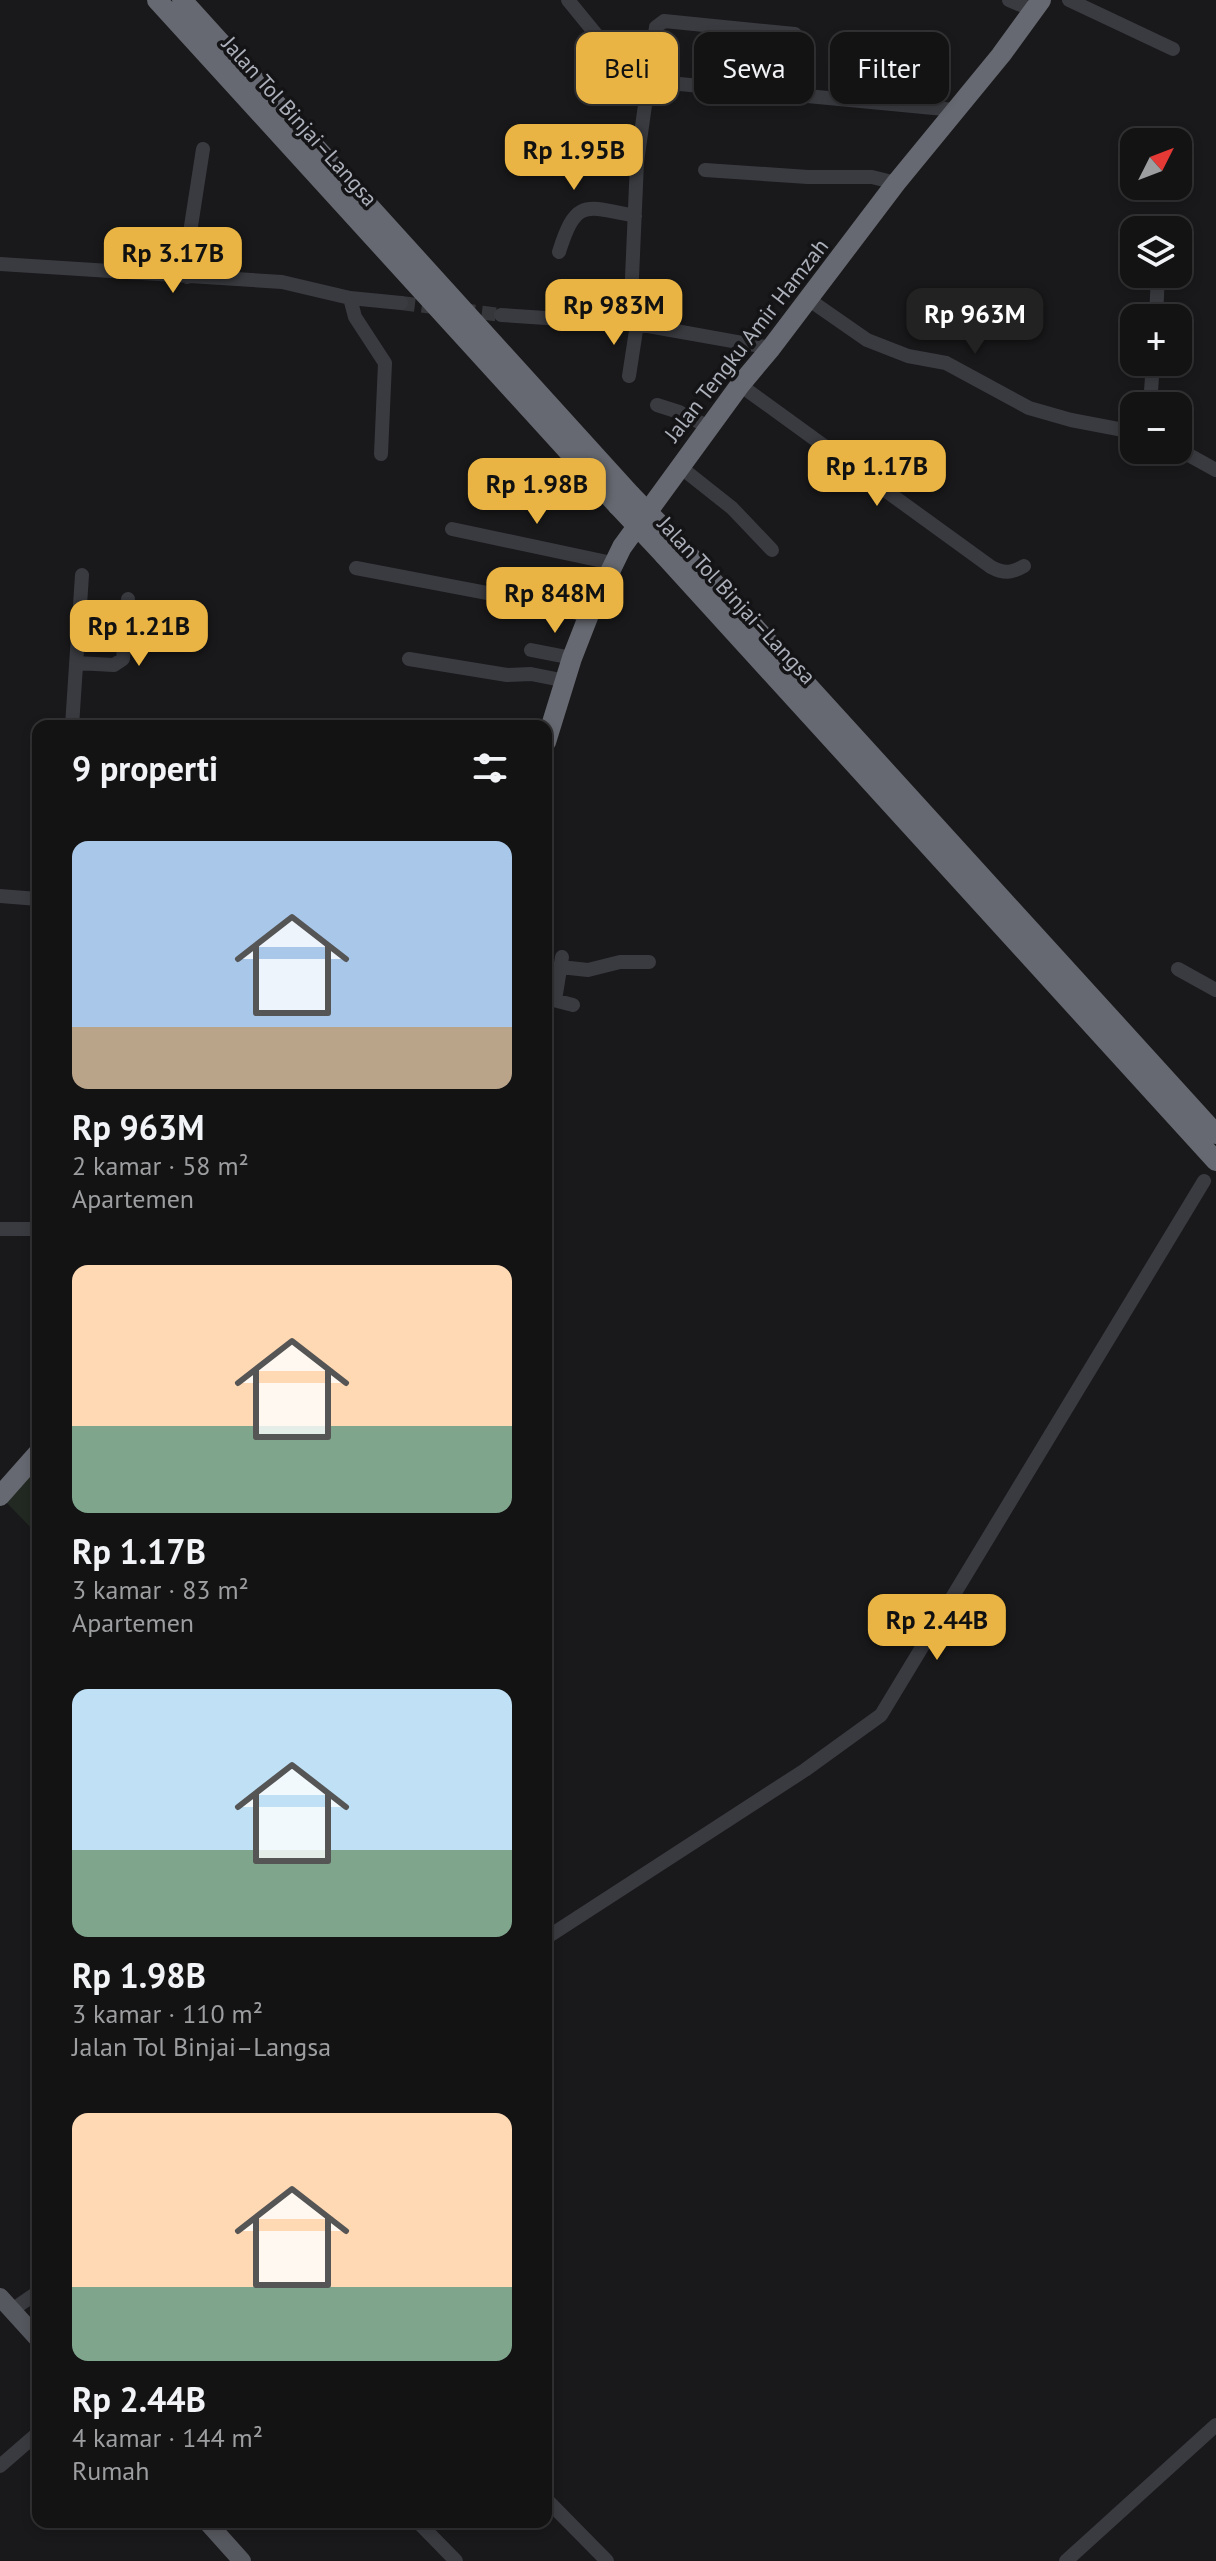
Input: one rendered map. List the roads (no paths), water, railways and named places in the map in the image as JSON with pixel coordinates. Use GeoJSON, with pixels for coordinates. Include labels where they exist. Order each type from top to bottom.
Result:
{"type":"FeatureCollection","features":[{"type":"Feature","properties":{"kind":"highway","name":"Jalan Tol Binjai–Langsa"},"geometry":{"type":"LineString","coordinates":[[157,0],[671,549],[1019,932],[1216,1161]]}},
{"type":"Feature","properties":{"kind":"highway","name":"Jalan Tol Binjai–Langsa"},"geometry":{"type":"LineString","coordinates":[[182,0],[624,500]]}},
{"type":"Feature","properties":{"kind":"highway","name":"Jalan Tengku Amir Hamzah"},"geometry":{"type":"LineString","coordinates":[[552,724],[572,658],[612,563],[740,385],[1038,5]]}},
{"type":"Feature","properties":{"kind":"highway","name":"Jalan Tol Binjai–Langsa"},"geometry":{"type":"LineString","coordinates":[[1019,932],[1216,1134]]}},
{"type":"Feature","properties":{"kind":"highway"},"geometry":{"type":"LineString","coordinates":[[0,1496],[32,1460]]}},
{"type":"Feature","properties":{"kind":"main road"},"geometry":{"type":"LineString","coordinates":[[6,2304],[32,2332]]}},
{"type":"Feature","properties":{"kind":"main road"},"geometry":{"type":"LineString","coordinates":[[212,2528],[242,2561]]}},
{"type":"Feature","properties":{"kind":"street"},"geometry":{"type":"LineString","coordinates":[[568,0],[594,32]]}},
{"type":"Feature","properties":{"kind":"street"},"geometry":{"type":"LineString","coordinates":[[1009,0],[1038,5]]}},
{"type":"Feature","properties":{"kind":"street"},"geometry":{"type":"LineString","coordinates":[[1069,0],[1173,49]]}},
{"type":"Feature","properties":{"kind":"street"},"geometry":{"type":"LineString","coordinates":[[655,32],[662,22],[773,32]]}},
{"type":"Feature","properties":{"kind":"street"},"geometry":{"type":"LineString","coordinates":[[678,84],[955,110]]}},
{"type":"Feature","properties":{"kind":"street"},"geometry":{"type":"LineString","coordinates":[[629,376],[634,324],[637,162],[645,104]]}},
{"type":"Feature","properties":{"kind":"street"},"geometry":{"type":"LineString","coordinates":[[187,277],[203,149]]}},
{"type":"Feature","properties":{"kind":"street"},"geometry":{"type":"LineString","coordinates":[[705,170],[808,177],[872,177],[896,183]]}},
{"type":"Feature","properties":{"kind":"street"},"geometry":{"type":"LineString","coordinates":[[559,252],[567,227],[582,209],[635,216]]}},
{"type":"Feature","properties":{"kind":"street"},"geometry":{"type":"LineString","coordinates":[[0,264],[282,282],[350,298],[401,303]]}},
{"type":"Feature","properties":{"kind":"street"},"geometry":{"type":"LineString","coordinates":[[350,298],[355,317],[385,363],[381,454]]}},
{"type":"Feature","properties":{"kind":"street"},"geometry":{"type":"LineString","coordinates":[[808,299],[867,340],[908,356],[946,363],[1029,408],[1120,429]]}},
{"type":"Feature","properties":{"kind":"street"},"geometry":{"type":"LineString","coordinates":[[501,315],[634,324],[771,348]]}},
{"type":"Feature","properties":{"kind":"street"},"geometry":{"type":"LineString","coordinates":[[740,385],[991,567],[1001,572],[1013,572],[1024,566]]}},
{"type":"Feature","properties":{"kind":"street"},"geometry":{"type":"LineString","coordinates":[[657,405],[709,427]]}},
{"type":"Feature","properties":{"kind":"street"},"geometry":{"type":"LineString","coordinates":[[1192,457],[1216,470]]}},
{"type":"Feature","properties":{"kind":"street"},"geometry":{"type":"LineString","coordinates":[[679,466],[732,508],[772,550]]}},
{"type":"Feature","properties":{"kind":"street"},"geometry":{"type":"LineString","coordinates":[[452,529],[612,563]]}},
{"type":"Feature","properties":{"kind":"street"},"geometry":{"type":"LineString","coordinates":[[356,568],[556,606],[588,617]]}},
{"type":"Feature","properties":{"kind":"street"},"geometry":{"type":"LineString","coordinates":[[72,720],[82,575]]}},
{"type":"Feature","properties":{"kind":"street"},"geometry":{"type":"LineString","coordinates":[[76,663],[114,665],[123,659],[128,599]]}},
{"type":"Feature","properties":{"kind":"street"},"geometry":{"type":"LineString","coordinates":[[531,650],[572,658]]}},
{"type":"Feature","properties":{"kind":"street"},"geometry":{"type":"LineString","coordinates":[[409,659],[566,681]]}},
{"type":"Feature","properties":{"kind":"street"},"geometry":{"type":"LineString","coordinates":[[0,896],[32,899]]}},
{"type":"Feature","properties":{"kind":"street"},"geometry":{"type":"LineString","coordinates":[[552,992],[561,962],[588,970],[620,962],[649,962]]}},
{"type":"Feature","properties":{"kind":"street"},"geometry":{"type":"LineString","coordinates":[[1178,969],[1216,990]]}},
{"type":"Feature","properties":{"kind":"street"},"geometry":{"type":"LineString","coordinates":[[552,1000],[573,1005]]}},
{"type":"Feature","properties":{"kind":"street"},"geometry":{"type":"LineString","coordinates":[[552,1934],[805,1770],[881,1715],[1204,1181]]}},
{"type":"Feature","properties":{"kind":"street"},"geometry":{"type":"LineString","coordinates":[[0,1229],[32,1229]]}},
{"type":"Feature","properties":{"kind":"street"},"geometry":{"type":"LineString","coordinates":[[6,2304],[32,2294]]}},
{"type":"Feature","properties":{"kind":"street"},"geometry":{"type":"LineString","coordinates":[[1066,2561],[1216,2425]]}},
{"type":"Feature","properties":{"kind":"street"},"geometry":{"type":"LineString","coordinates":[[0,2466],[32,2438]]}},
{"type":"Feature","properties":{"kind":"street"},"geometry":{"type":"LineString","coordinates":[[552,2505],[607,2561]]}},
{"type":"Feature","properties":{"kind":"street"},"geometry":{"type":"LineString","coordinates":[[424,2528],[456,2561]]}},
{"type":"Feature","properties":{"kind":"tunnel"},"geometry":{"type":"LineString","coordinates":[[401,303],[441,308]]}},
{"type":"Feature","properties":{"kind":"tunnel"},"geometry":{"type":"LineString","coordinates":[[461,310],[501,315]]}}]}
